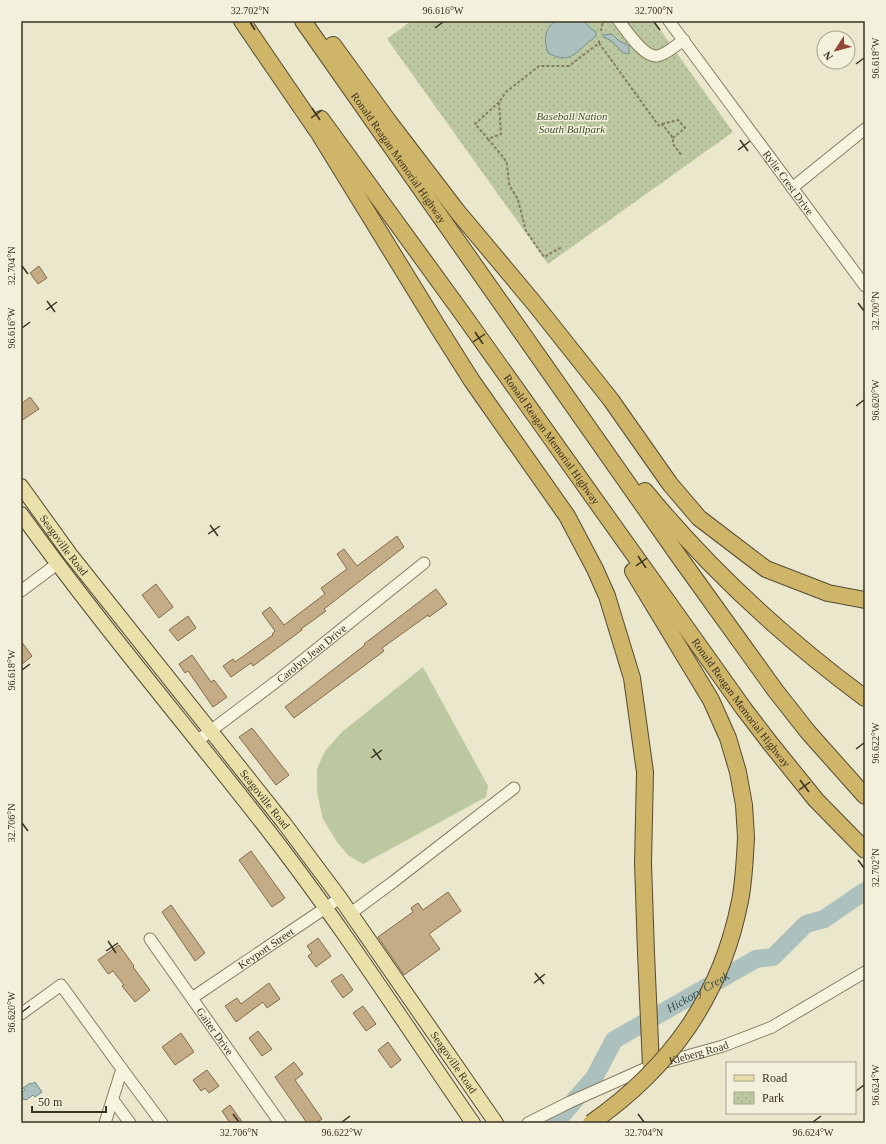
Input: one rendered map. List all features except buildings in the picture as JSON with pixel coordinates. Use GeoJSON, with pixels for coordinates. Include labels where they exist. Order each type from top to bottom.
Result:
{"type":"FeatureCollection","features":[{"type":"Feature","properties":{"kind":"highway"},"geometry":{"type":"LineString","coordinates":[[242,21],[320,135],[472,381],[567,516],[595,569],[607,596],[632,678],[645,772],[644,846],[646,953],[651,1066]]}},
{"type":"Feature","properties":{"kind":"highway","name":"Ronald Reagan Memorial Highway"},"geometry":{"type":"LineString","coordinates":[[249,21],[381,201],[744,709],[816,800],[865,850]]}},
{"type":"Feature","properties":{"kind":"highway","name":"Ronald Reagan Memorial Highway"},"geometry":{"type":"LineString","coordinates":[[303,21],[775,690],[808,732],[865,796]]}},
{"type":"Feature","properties":{"kind":"highway"},"geometry":{"type":"LineString","coordinates":[[315,21],[457,211],[611,400],[670,484],[699,518],[766,569],[828,593],[865,600]]}},
{"type":"Feature","properties":{"kind":"highway"},"geometry":{"type":"LineString","coordinates":[[502,304],[646,492],[697,550],[778,629],[805,652],[865,698]]}},
{"type":"Feature","properties":{"kind":"highway"},"geometry":{"type":"LineString","coordinates":[[528,406],[639,581],[711,700],[728,738],[738,772],[744,805],[746,838],[745,870],[736,920],[722,962],[710,990],[678,1042],[656,1067],[622,1099],[591,1123]]}},
{"type":"Feature","properties":{"kind":"main road","name":"Seagoville Road"},"geometry":{"type":"LineString","coordinates":[[21,486],[70,554],[284,823],[340,898],[496,1123]]}},
{"type":"Feature","properties":{"kind":"main road","name":"Seagoville Road"},"geometry":{"type":"LineString","coordinates":[[21,514],[57,564],[270,833],[326,908],[473,1123]]}},
{"type":"Feature","properties":{"kind":"main road"},"geometry":{"type":"LineString","coordinates":[[57,564],[70,554]]}},
{"type":"Feature","properties":{"kind":"main road"},"geometry":{"type":"LineString","coordinates":[[380,987],[394,976]]}},
{"type":"Feature","properties":{"kind":"street"},"geometry":{"type":"LineString","coordinates":[[620,21],[638,45],[652,56],[663,54],[684,40]]}},
{"type":"Feature","properties":{"kind":"street","name":"Rylie Crest Drive"},"geometry":{"type":"LineString","coordinates":[[670,21],[865,286]]}},
{"type":"Feature","properties":{"kind":"street"},"geometry":{"type":"LineString","coordinates":[[792,188],[865,130]]}},
{"type":"Feature","properties":{"kind":"street"},"geometry":{"type":"LineString","coordinates":[[21,591],[57,564]]}},
{"type":"Feature","properties":{"kind":"street","name":"Carolyn Jean Drive"},"geometry":{"type":"LineString","coordinates":[[197,741],[277,681],[424,564]]}},
{"type":"Feature","properties":{"kind":"street"},"geometry":{"type":"LineString","coordinates":[[351,913],[514,788]]}},
{"type":"Feature","properties":{"kind":"street","name":"Keyport Street"},"geometry":{"type":"LineString","coordinates":[[192,998],[340,898]]}},
{"type":"Feature","properties":{"kind":"street","name":"Gaiter Drive"},"geometry":{"type":"LineString","coordinates":[[150,939],[280,1123]]}},
{"type":"Feature","properties":{"kind":"street","name":"Kleberg Road"},"geometry":{"type":"LineString","coordinates":[[528,1123],[570,1102],[651,1066],[723,1046],[772,1027],[865,972]]}},
{"type":"Feature","properties":{"kind":"street"},"geometry":{"type":"LineString","coordinates":[[21,1014],[61,985],[162,1123]]}},
{"type":"Feature","properties":{"kind":"street"},"geometry":{"type":"LineString","coordinates":[[105,1123],[122,1069]]}},
{"type":"Feature","properties":{"kind":"street"},"geometry":{"type":"LineString","coordinates":[[113,1100],[130,1123]]}},
{"type":"Feature","properties":{"kind":"path"},"geometry":{"type":"LineString","coordinates":[[601,31],[603,21]]}},
{"type":"Feature","properties":{"kind":"path"},"geometry":{"type":"LineString","coordinates":[[562,247],[544,257],[526,231],[518,200],[509,184],[507,164],[504,158],[475,124],[499,102],[506,92],[535,69],[544,65],[569,66],[599,41],[659,126],[678,120],[685,128],[673,138]]}},
{"type":"Feature","properties":{"kind":"path"},"geometry":{"type":"LineString","coordinates":[[488,139],[502,134],[499,102]]}},
{"type":"Feature","properties":{"kind":"path"},"geometry":{"type":"LineString","coordinates":[[662,124],[673,138],[673,144],[682,156]]}},
{"type":"Feature","properties":{"kind":"green space","name":"Baseball Nation South Ballpark"},"geometry":{"type":"Polygon","coordinates":[[[411,21],[654,21],[733,132],[548,264],[387,39],[411,21]]]}},
{"type":"Feature","properties":{"kind":"green space"},"geometry":{"type":"Polygon","coordinates":[[[423,667],[488,786],[486,797],[363,864],[348,855],[337,842],[323,819],[317,792],[317,769],[325,751],[342,732],[423,667]]]}},
{"type":"Feature","properties":{"kind":"shaded area"},"geometry":{"type":"Polygon","coordinates":[[[555,21],[584,21],[596,32],[596,36],[573,55],[560,58],[548,53],[546,44],[547,31],[551,24],[555,21]]]}},
{"type":"Feature","properties":{"kind":"shaded area"},"geometry":{"type":"Polygon","coordinates":[[[612,34],[618,40],[629,46],[629,53],[626,54],[611,41],[603,37],[603,35],[612,34]]]}},
{"type":"Feature","properties":{"kind":"shaded area"},"geometry":{"type":"Polygon","coordinates":[[[35,1082],[42,1092],[35,1097],[33,1095],[24,1100],[21,1096],[21,1093],[25,1090],[23,1088],[30,1083],[32,1084],[35,1082]]]}},
{"type":"Feature","properties":{"kind":"waterway","name":"Hickory Creek"},"geometry":{"type":"LineString","coordinates":[[555,1123],[594,1078],[614,1040],[756,959],[773,957],[806,924],[824,919],[865,891]]}}]}
